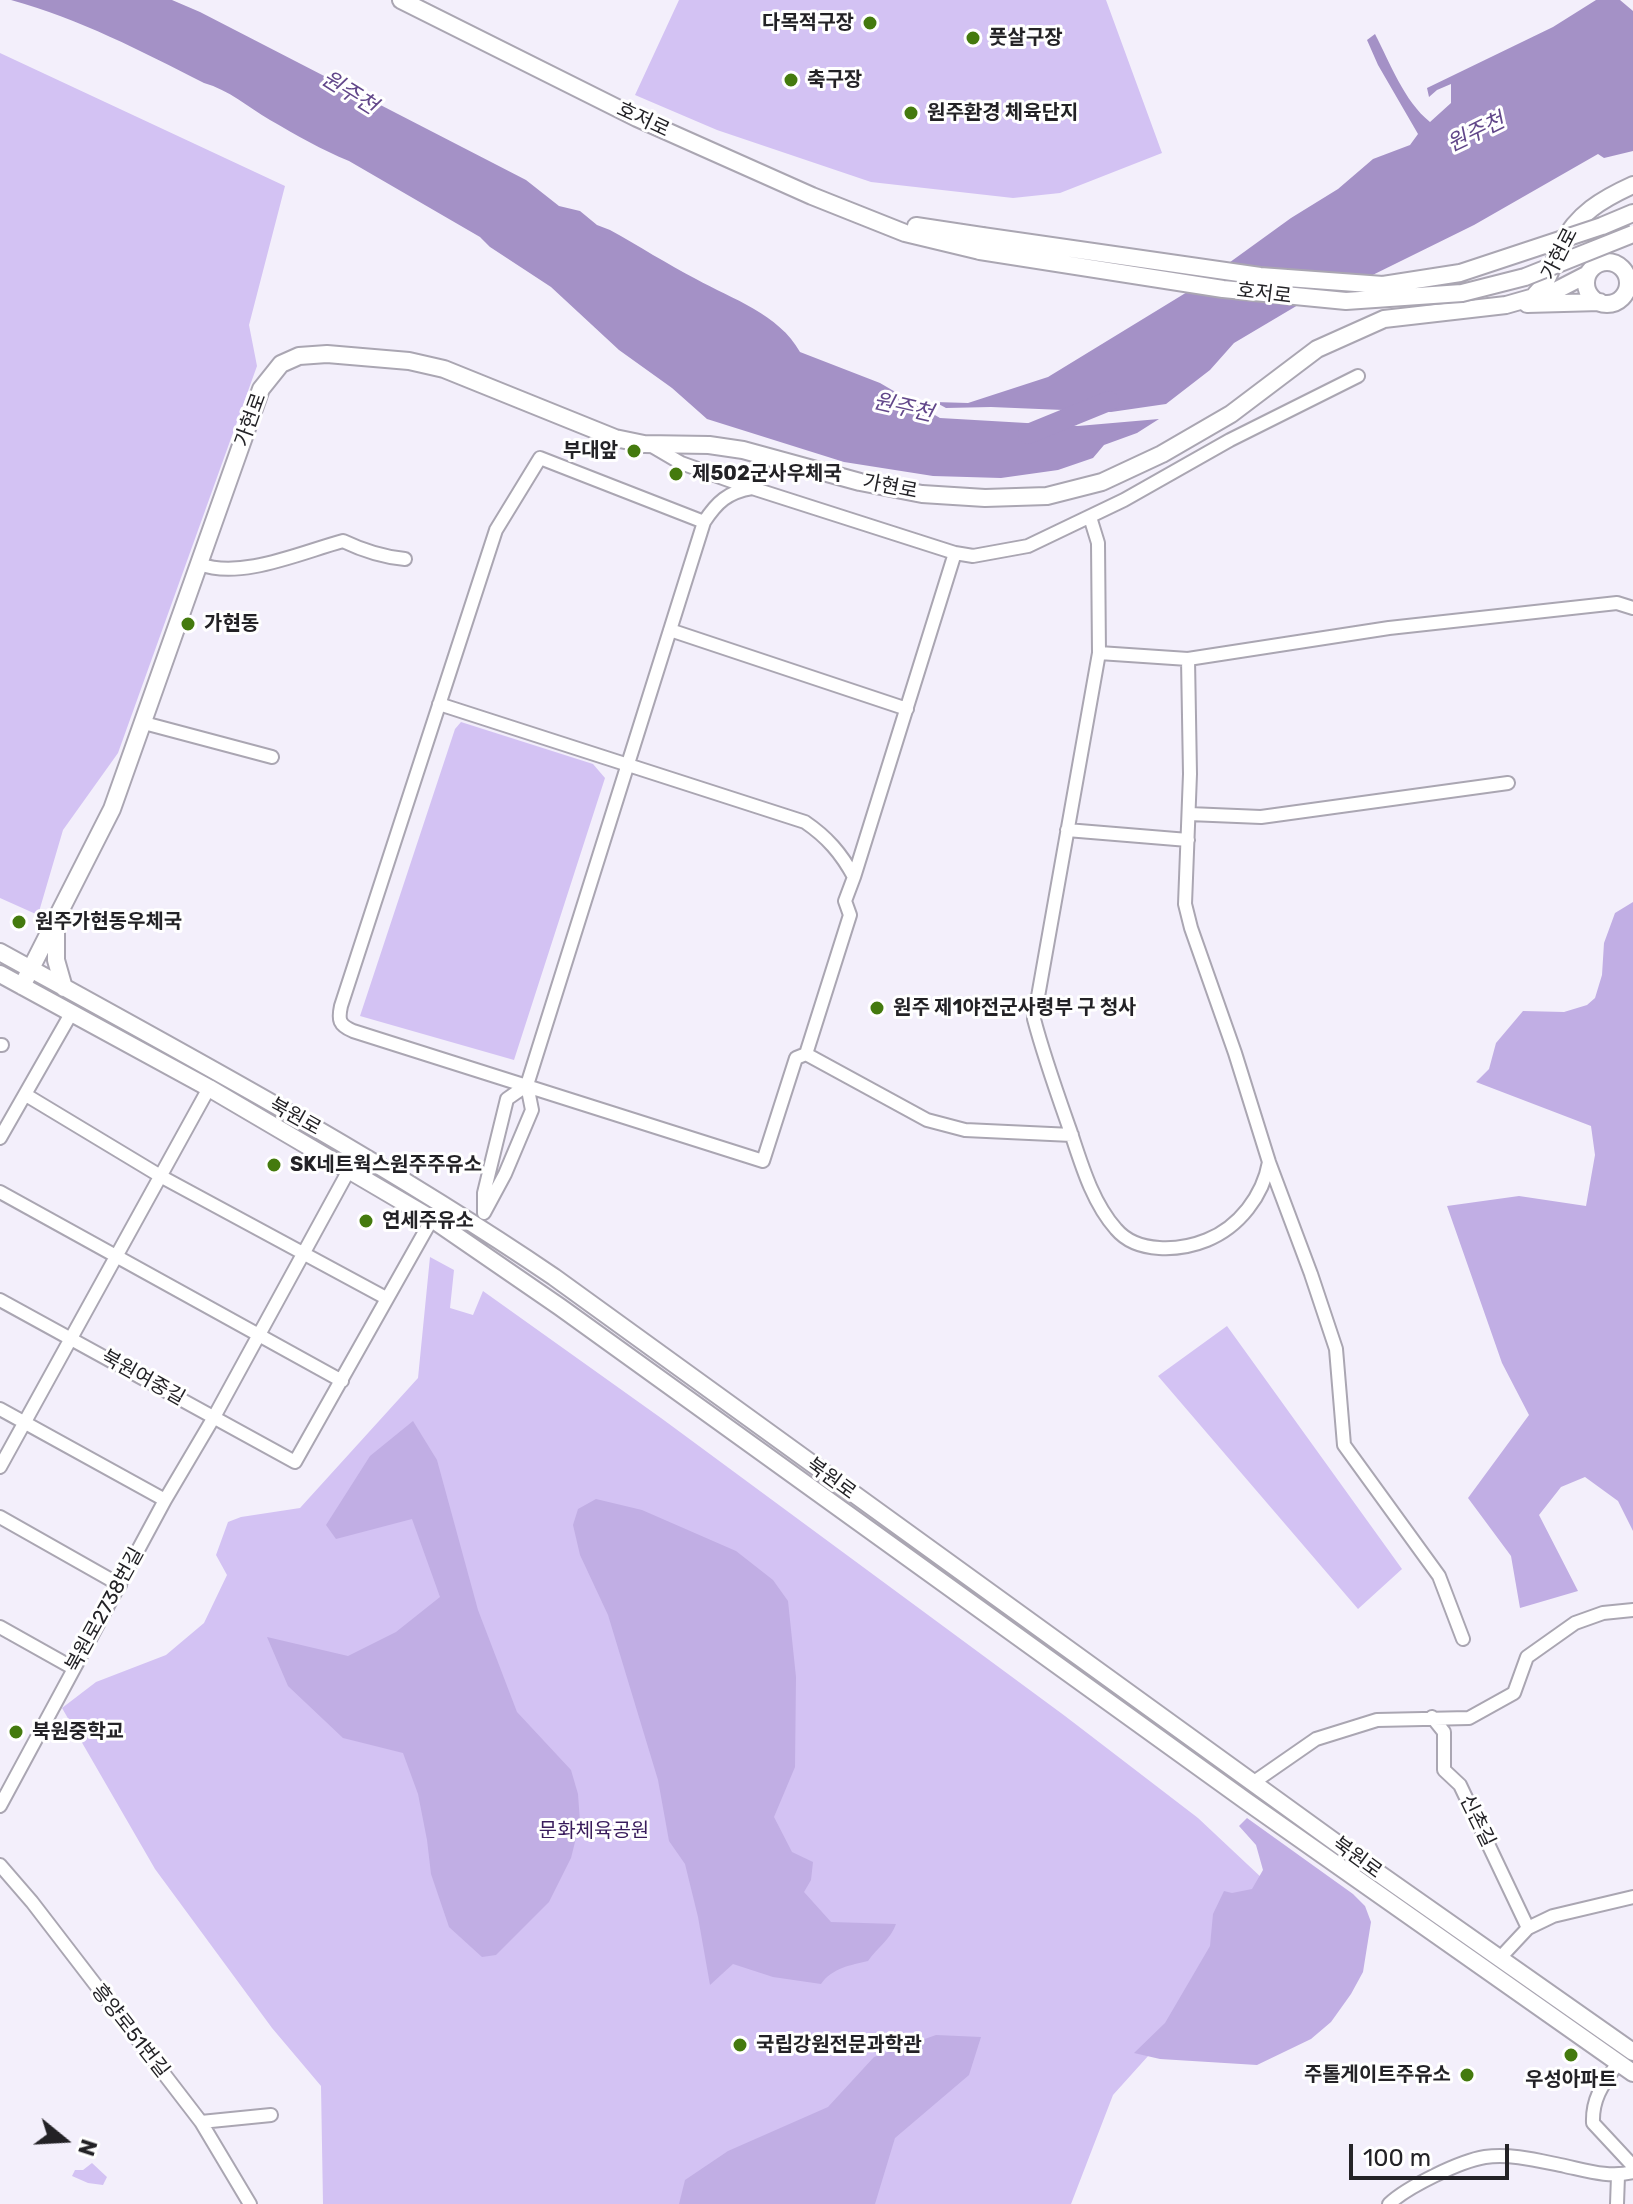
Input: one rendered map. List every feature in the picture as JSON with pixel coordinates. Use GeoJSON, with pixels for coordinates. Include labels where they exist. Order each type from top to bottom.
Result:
{"type":"FeatureCollection","features":[{"type":"Feature","properties":{"kind":"street","name":"호저로"},"geometry":{"type":"LineString","coordinates":[[401,0],[637,118],[812,196],[891,226],[907,224],[981,243],[1223,289],[1346,301],[1462,293],[1525,277],[1633,234]]}},
{"type":"Feature","properties":{"kind":"street","name":"가현로"},"geometry":{"type":"LineString","coordinates":[[22,986],[112,809],[261,389],[281,364],[299,356],[327,354],[409,361],[444,369],[615,438],[649,444],[709,445],[743,450],[860,482],[922,494],[985,498],[1047,496],[1102,482],[1162,454],[1231,414],[1317,349],[1384,319],[1506,305],[1535,295],[1550,277],[1561,245],[1579,217],[1633,185]]}},
{"type":"Feature","properties":{"kind":"street","name":"호저로"},"geometry":{"type":"LineString","coordinates":[[981,243],[1260,276],[1383,285],[1460,273],[1511,258],[1633,213]]}},
{"type":"Feature","properties":{"kind":"street"},"geometry":{"type":"LineString","coordinates":[[1535,295],[1555,291],[1588,274],[1603,262],[1615,264],[1630,274],[1625,293],[1607,302]]}},
{"type":"Feature","properties":{"kind":"street"},"geometry":{"type":"LineString","coordinates":[[1588,274],[1586,287],[1589,293],[1607,302]]}},
{"type":"Feature","properties":{"kind":"street"},"geometry":{"type":"LineString","coordinates":[[1506,305],[1633,304]]}},
{"type":"Feature","properties":{"kind":"street"},"geometry":{"type":"LineString","coordinates":[[649,444],[681,463],[752,488],[955,553],[973,556],[1028,546],[1090,517],[1230,440],[1358,376]]}},
{"type":"Feature","properties":{"kind":"street"},"geometry":{"type":"LineString","coordinates":[[704,522],[540,458],[496,530],[338,1019],[342,1027],[353,1031],[763,1161],[796,1058],[806,1054]]}},
{"type":"Feature","properties":{"kind":"street"},"geometry":{"type":"LineString","coordinates":[[470,1245],[532,1110],[527,1085],[704,522],[723,498],[752,488]]}},
{"type":"Feature","properties":{"kind":"street"},"geometry":{"type":"LineString","coordinates":[[1090,517],[1098,543],[1099,653],[1034,1019],[1090,1188],[1116,1230],[1131,1241],[1158,1249],[1192,1247],[1224,1233],[1248,1211],[1269,1162]]}},
{"type":"Feature","properties":{"kind":"street"},"geometry":{"type":"LineString","coordinates":[[200,564],[214,569],[239,568],[343,541],[375,555],[405,559]]}},
{"type":"Feature","properties":{"kind":"street"},"geometry":{"type":"LineString","coordinates":[[806,1054],[850,915],[845,901],[955,553]]}},
{"type":"Feature","properties":{"kind":"street"},"geometry":{"type":"LineString","coordinates":[[1099,653],[1188,659],[1404,626],[1617,603],[1633,608]]}},
{"type":"Feature","properties":{"kind":"street"},"geometry":{"type":"LineString","coordinates":[[670,630],[907,709]]}},
{"type":"Feature","properties":{"kind":"street"},"geometry":{"type":"LineString","coordinates":[[1188,659],[1189,814],[1185,904],[1191,928],[1269,1162],[1336,1349],[1344,1445],[1439,1576],[1463,1639]]}},
{"type":"Feature","properties":{"kind":"street"},"geometry":{"type":"LineString","coordinates":[[439,704],[805,822],[825,836],[844,857],[854,877]]}},
{"type":"Feature","properties":{"kind":"street"},"geometry":{"type":"LineString","coordinates":[[144,723],[272,757]]}},
{"type":"Feature","properties":{"kind":"street"},"geometry":{"type":"LineString","coordinates":[[1189,814],[1261,817],[1508,783]]}},
{"type":"Feature","properties":{"kind":"street"},"geometry":{"type":"LineString","coordinates":[[1067,830],[1188,840]]}},
{"type":"Feature","properties":{"kind":"street"},"geometry":{"type":"LineString","coordinates":[[58,916],[56,960],[64,988]]}},
{"type":"Feature","properties":{"kind":"street","name":"북원로"},"geometry":{"type":"LineString","coordinates":[[0,952],[64,988],[470,1245],[1246,1801],[1627,2055],[1633,2073]]}},
{"type":"Feature","properties":{"kind":"street","name":"북원로"},"geometry":{"type":"LineString","coordinates":[[0,974],[481,1219],[554,1277],[1254,1782],[1494,1965]]}},
{"type":"Feature","properties":{"kind":"street"},"geometry":{"type":"LineString","coordinates":[[0,1138],[72,1012]]}},
{"type":"Feature","properties":{"kind":"street"},"geometry":{"type":"LineString","coordinates":[[806,1054],[927,1120],[965,1130],[1072,1135]]}},
{"type":"Feature","properties":{"kind":"street"},"geometry":{"type":"LineString","coordinates":[[0,1467],[213,1081]]}},
{"type":"Feature","properties":{"kind":"street"},"geometry":{"type":"LineString","coordinates":[[481,1219],[484,1193],[507,1099],[527,1085]]}},
{"type":"Feature","properties":{"kind":"street"},"geometry":{"type":"LineString","coordinates":[[26,1095],[162,1177],[386,1298]]}},
{"type":"Feature","properties":{"kind":"street","name":"북원로2738번길"},"geometry":{"type":"LineString","coordinates":[[0,1806],[165,1500],[349,1170]]}},
{"type":"Feature","properties":{"kind":"street"},"geometry":{"type":"LineString","coordinates":[[0,1192],[342,1381]]}},
{"type":"Feature","properties":{"kind":"street"},"geometry":{"type":"LineString","coordinates":[[214,1417],[295,1462],[432,1219]]}},
{"type":"Feature","properties":{"kind":"street","name":"북원여중길"},"geometry":{"type":"LineString","coordinates":[[0,1300],[214,1417]]}},
{"type":"Feature","properties":{"kind":"street"},"geometry":{"type":"LineString","coordinates":[[0,1409],[165,1500]]}},
{"type":"Feature","properties":{"kind":"street"},"geometry":{"type":"LineString","coordinates":[[0,1517],[120,1585]]}},
{"type":"Feature","properties":{"kind":"street"},"geometry":{"type":"LineString","coordinates":[[1254,1782],[1316,1739],[1377,1720],[1469,1718],[1514,1693],[1527,1657],[1575,1623],[1603,1613],[1633,1610]]}},
{"type":"Feature","properties":{"kind":"street"},"geometry":{"type":"LineString","coordinates":[[0,1627],[73,1668]]}},
{"type":"Feature","properties":{"kind":"street","name":"신촌길"},"geometry":{"type":"LineString","coordinates":[[1432,1717],[1444,1732],[1444,1770],[1460,1785],[1528,1928]]}},
{"type":"Feature","properties":{"kind":"street","name":"흥양로51번길"},"geometry":{"type":"LineString","coordinates":[[0,1865],[32,1902],[201,2122],[250,2204]]}},
{"type":"Feature","properties":{"kind":"street"},"geometry":{"type":"LineString","coordinates":[[1494,1965],[1528,1928],[1553,1916],[1633,1897]]}},
{"type":"Feature","properties":{"kind":"street"},"geometry":{"type":"LineString","coordinates":[[1389,2204],[1440,2174],[1484,2157],[1524,2158],[1618,2176],[1633,2169],[1593,2123],[1592,2108],[1597,2092],[1627,2055]]}},
{"type":"Feature","properties":{"kind":"street"},"geometry":{"type":"LineString","coordinates":[[201,2122],[271,2115]]}},
{"type":"Feature","properties":{"kind":"street"},"geometry":{"type":"LineString","coordinates":[[1617,2204],[1618,2176]]}},
{"type":"Feature","properties":{"kind":"green space","name":"원주환경 체육단지"},"geometry":{"type":"Polygon","coordinates":[[[679,0],[1106,0],[1162,153],[1060,193],[1013,198],[871,182],[717,130],[635,95],[679,0]]]}},
{"type":"Feature","properties":{"kind":"green space"},"geometry":{"type":"Polygon","coordinates":[[[0,53],[285,186],[249,325],[257,366],[118,753],[63,830],[38,915],[0,898],[0,53]]]}},
{"type":"Feature","properties":{"kind":"green space"},"geometry":{"type":"Polygon","coordinates":[[[461,722],[593,764],[605,778],[514,1060],[360,1016],[455,729],[461,722]]]}},
{"type":"Feature","properties":{"kind":"green space","name":"문화체육공원"},"geometry":{"type":"Polygon","coordinates":[[[430,1257],[454,1270],[450,1308],[473,1315],[483,1291],[661,1418],[1065,1716],[1198,1818],[1296,1910],[1149,2055],[1113,2095],[1071,2204],[323,2204],[321,2086],[272,2028],[155,1869],[62,1708],[96,1682],[166,1655],[204,1623],[227,1575],[216,1555],[228,1522],[241,1517],[300,1508],[418,1378],[430,1257]]]}},
{"type":"Feature","properties":{"kind":"green space"},"geometry":{"type":"Polygon","coordinates":[[[1227,1326],[1402,1569],[1358,1609],[1158,1376],[1227,1326]]]}},
{"type":"Feature","properties":{"kind":"green space"},"geometry":{"type":"Polygon","coordinates":[[[92,2163],[107,2177],[103,2185],[72,2176],[75,2170],[83,2170],[92,2163]]]}},
{"type":"Feature","properties":{"kind":"shaded area"},"geometry":{"type":"Polygon","coordinates":[[[1633,902],[1633,1531],[1618,1501],[1585,1477],[1561,1487],[1539,1515],[1578,1591],[1520,1608],[1511,1556],[1468,1498],[1529,1415],[1502,1363],[1447,1206],[1519,1196],[1586,1206],[1595,1155],[1591,1126],[1476,1082],[1489,1069],[1496,1043],[1523,1011],[1564,1012],[1587,1005],[1595,998],[1602,975],[1604,943],[1615,913],[1633,902]]]}},
{"type":"Feature","properties":{"kind":"shaded area"},"geometry":{"type":"Polygon","coordinates":[[[413,1421],[437,1460],[478,1610],[517,1712],[571,1770],[578,1794],[580,1822],[571,1858],[549,1902],[496,1955],[482,1957],[449,1927],[431,1874],[418,1794],[403,1753],[343,1738],[288,1686],[267,1637],[348,1656],[396,1632],[440,1597],[412,1519],[336,1539],[326,1525],[370,1456],[413,1421]]]}},
{"type":"Feature","properties":{"kind":"shaded area"},"geometry":{"type":"Polygon","coordinates":[[[596,1499],[642,1510],[736,1551],[773,1580],[788,1601],[796,1677],[795,1767],[774,1817],[792,1852],[813,1862],[811,1880],[804,1892],[831,1922],[896,1924],[868,1961],[836,1971],[821,1984],[773,1977],[733,1964],[710,1985],[685,1864],[669,1841],[658,1780],[608,1615],[580,1555],[573,1525],[578,1509],[596,1499]]]}},
{"type":"Feature","properties":{"kind":"shaded area"},"geometry":{"type":"Polygon","coordinates":[[[1247,1818],[1353,1894],[1365,1906],[1371,1922],[1363,1972],[1331,2022],[1311,2039],[1257,2065],[1160,2059],[1134,2053],[1165,2023],[1210,1946],[1213,1914],[1224,1891],[1232,1893],[1252,1889],[1263,1870],[1256,1845],[1239,1826],[1247,1818]]]}},
{"type":"Feature","properties":{"kind":"shaded area"},"geometry":{"type":"Polygon","coordinates":[[[936,2035],[981,2037],[969,2075],[895,2138],[875,2204],[679,2204],[685,2180],[728,2151],[828,2107],[874,2057],[936,2035]]]}},
{"type":"Feature","properties":{"kind":"water"},"geometry":{"type":"Polygon","coordinates":[[[11,0],[172,0],[200,12],[526,180],[559,206],[580,211],[597,225],[767,317],[780,327],[800,352],[880,383],[940,418],[1078,426],[1159,419],[1137,433],[1104,445],[1093,458],[1058,470],[1001,478],[933,476],[844,462],[707,419],[672,388],[619,350],[551,287],[490,247],[480,237],[222,90],[86,26],[11,0]]]}},
{"type":"Feature","properties":{"kind":"water"},"geometry":{"type":"Polygon","coordinates":[[[1596,0],[1620,0],[1633,11],[1633,151],[1604,158],[1598,154],[1474,225],[1330,296],[1320,292],[1234,343],[1210,370],[1166,404],[1111,412],[946,408],[935,402],[968,403],[1048,377],[1197,286],[1291,218],[1338,189],[1373,159],[1410,145],[1418,134],[1367,40],[1375,34],[1405,93],[1430,122],[1451,103],[1451,84],[1429,97],[1427,88],[1553,27],[1596,0]]]}},
{"type":"Feature","properties":{"kind":"waterway","name":"원주천"},"geometry":{"type":"LineString","coordinates":[[1028,434],[1109,401]]}},
{"type":"Feature","properties":{"kind":"place","name":"다목적구장"},"geometry":{"type":"Point","coordinates":[870,23]}},
{"type":"Feature","properties":{"kind":"place","name":"풋살구장"},"geometry":{"type":"Point","coordinates":[973,38]}},
{"type":"Feature","properties":{"kind":"place","name":"축구장"},"geometry":{"type":"Point","coordinates":[791,80]}},
{"type":"Feature","properties":{"kind":"place","name":"원주환경 체육단지"},"geometry":{"type":"Point","coordinates":[911,113]}},
{"type":"Feature","properties":{"kind":"place","name":"부대앞"},"geometry":{"type":"Point","coordinates":[634,451]}},
{"type":"Feature","properties":{"kind":"place","name":"제502군사우체국"},"geometry":{"type":"Point","coordinates":[676,474]}},
{"type":"Feature","properties":{"kind":"place","name":"가현동"},"geometry":{"type":"Point","coordinates":[188,624]}},
{"type":"Feature","properties":{"kind":"place","name":"원주가현동우체국"},"geometry":{"type":"Point","coordinates":[19,922]}},
{"type":"Feature","properties":{"kind":"place","name":"원주 제1야전군사령부 구 청사"},"geometry":{"type":"Point","coordinates":[877,1008]}},
{"type":"Feature","properties":{"kind":"place","name":"SK네트웍스원주주유소"},"geometry":{"type":"Point","coordinates":[274,1165]}},
{"type":"Feature","properties":{"kind":"place","name":"연세주유소"},"geometry":{"type":"Point","coordinates":[366,1221]}},
{"type":"Feature","properties":{"kind":"place","name":"북원중학교"},"geometry":{"type":"Point","coordinates":[16,1732]}},
{"type":"Feature","properties":{"kind":"place","name":"국립강원전문과학관"},"geometry":{"type":"Point","coordinates":[740,2045]}},
{"type":"Feature","properties":{"kind":"place","name":"우성아파트"},"geometry":{"type":"Point","coordinates":[1571,2055]}},
{"type":"Feature","properties":{"kind":"place","name":"주톨게이트주유소"},"geometry":{"type":"Point","coordinates":[1467,2075]}}]}
